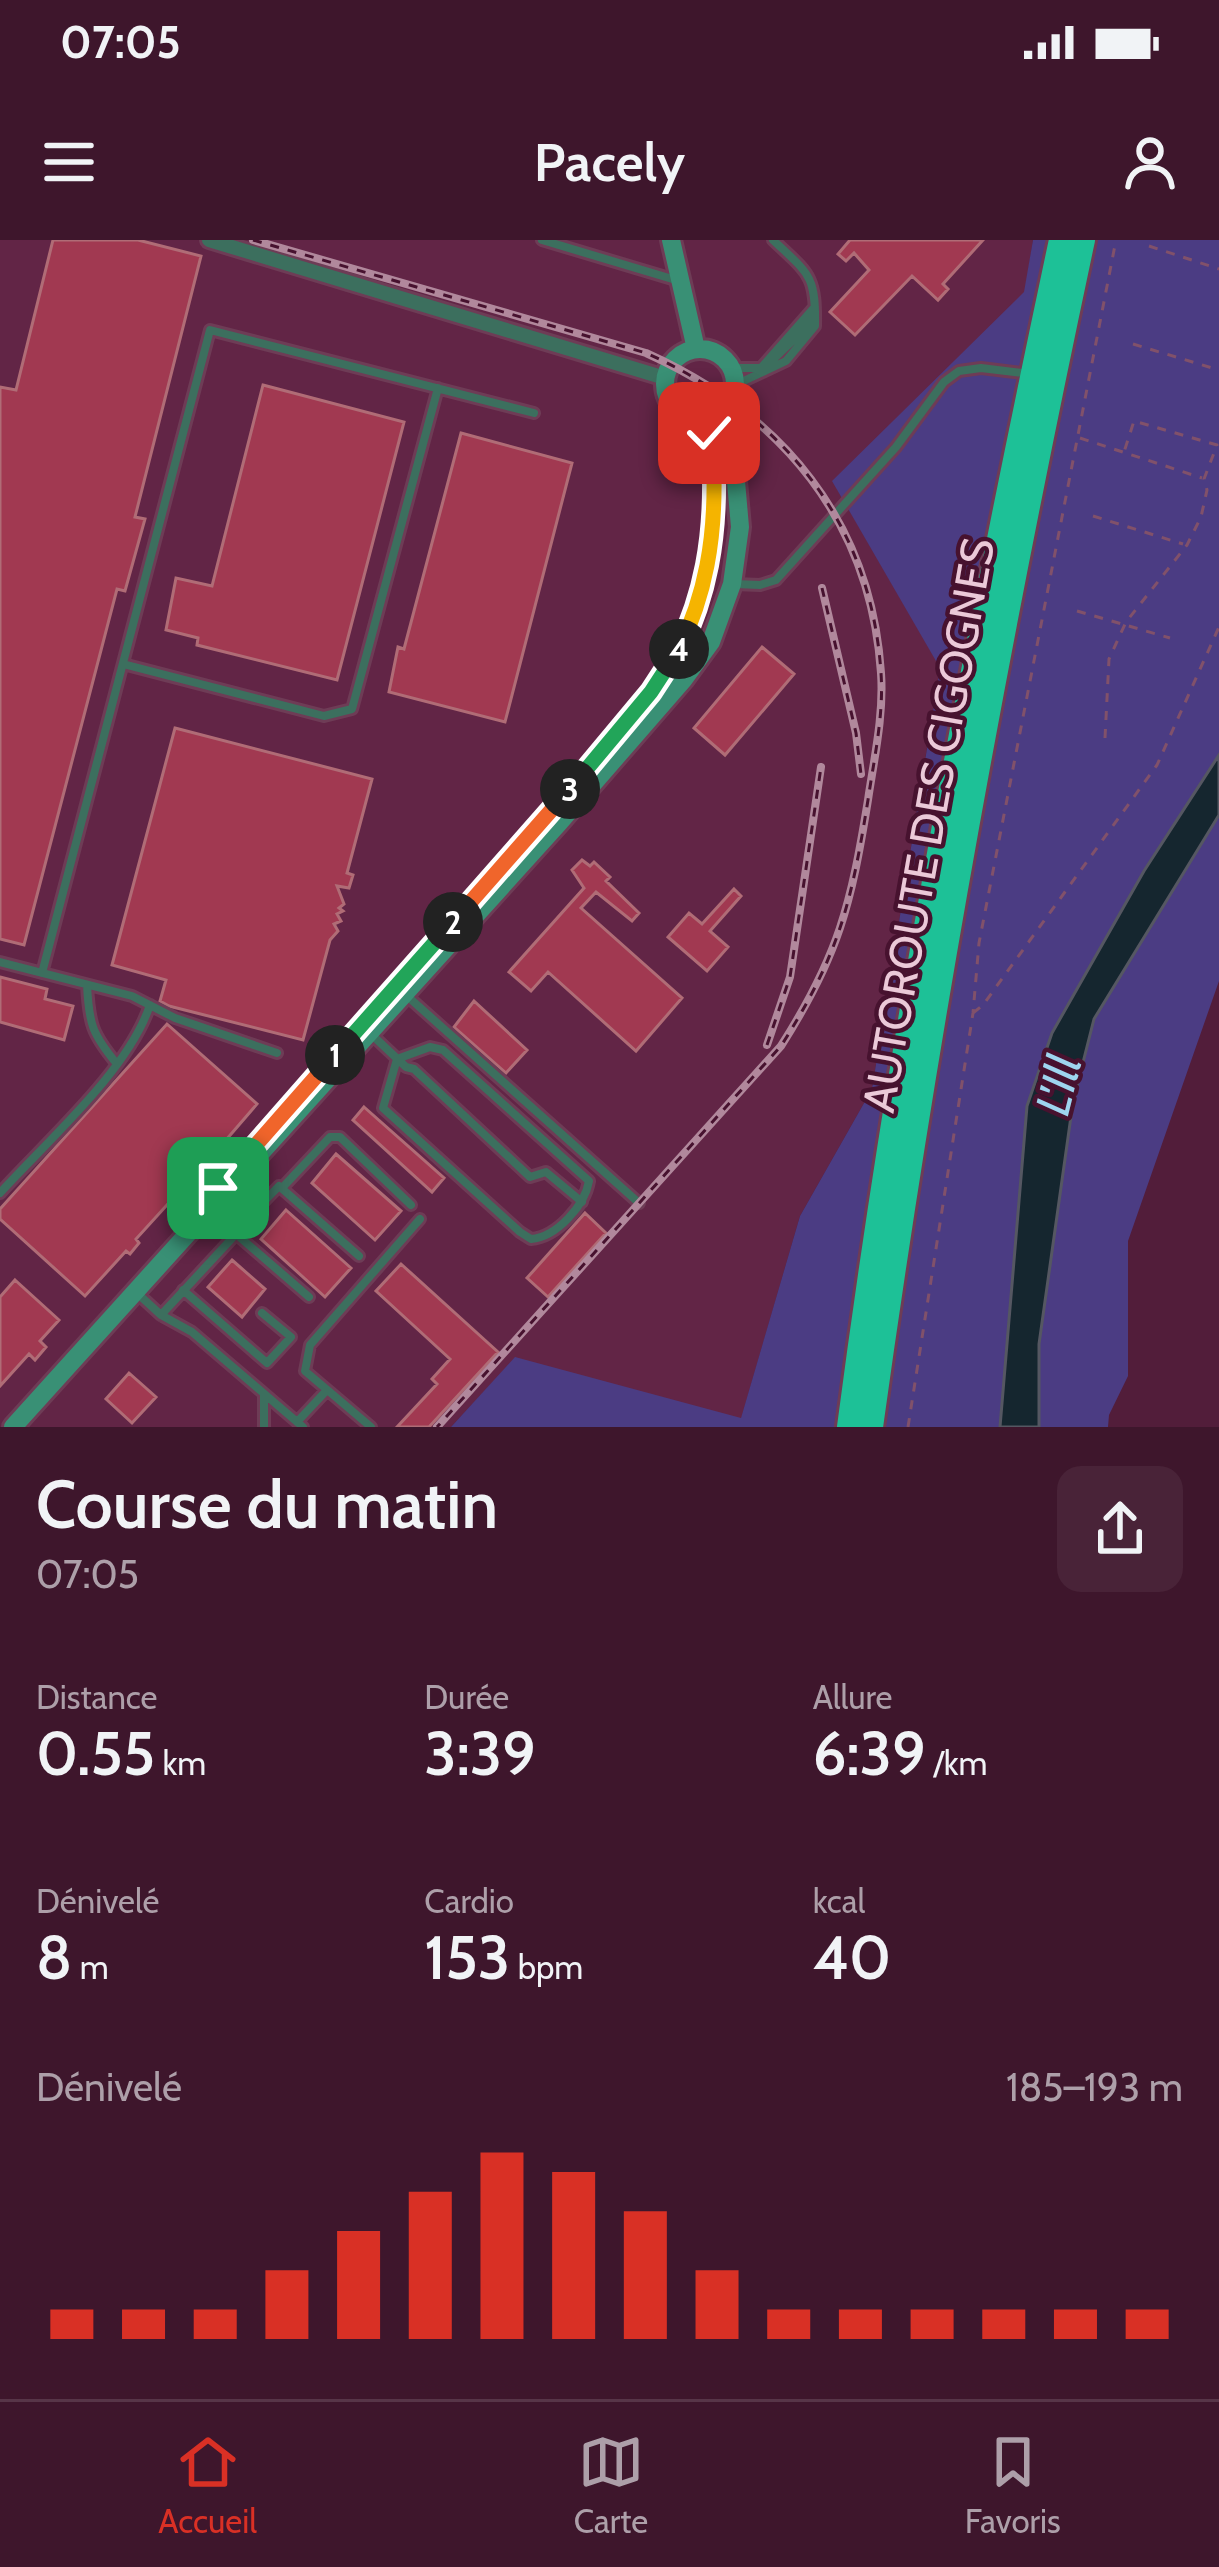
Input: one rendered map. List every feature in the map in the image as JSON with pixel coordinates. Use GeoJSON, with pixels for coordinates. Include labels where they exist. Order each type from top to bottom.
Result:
{"type":"FeatureCollection","features":[{"type":"Feature","properties":{"kind":"highway","name":"AUTOROUTE DES CIGOGNES"},"geometry":{"type":"LineString","coordinates":[[849,1427],[926,944],[1060,240]]}},
{"type":"Feature","properties":{"kind":"highway","name":"AUTOROUTE DES CIGOGNES"},"geometry":{"type":"LineString","coordinates":[[871,1427],[986,722],[1083,240]]}},
{"type":"Feature","properties":{"kind":"main road"},"geometry":{"type":"LineString","coordinates":[[671,240],[696,349]]}},
{"type":"Feature","properties":{"kind":"main road"},"geometry":{"type":"LineString","coordinates":[[696,349],[712,351],[733,377],[731,400],[723,412],[703,419],[676,410],[666,395],[670,364],[696,349]]}},
{"type":"Feature","properties":{"kind":"main road"},"geometry":{"type":"LineString","coordinates":[[14,1427],[405,994],[665,701],[711,642],[732,584],[740,512],[723,412]]}},
{"type":"Feature","properties":{"kind":"main road"},"geometry":{"type":"LineString","coordinates":[[665,701],[703,638],[722,584],[728,545],[723,466],[703,419]]}},
{"type":"Feature","properties":{"kind":"street"},"geometry":{"type":"LineString","coordinates":[[209,240],[665,378]]}},
{"type":"Feature","properties":{"kind":"lane"},"geometry":{"type":"LineString","coordinates":[[542,240],[681,281]]}},
{"type":"Feature","properties":{"kind":"lane"},"geometry":{"type":"LineString","coordinates":[[733,377],[772,364],[810,324],[815,292],[810,275],[773,240]]}},
{"type":"Feature","properties":{"kind":"lane"},"geometry":{"type":"LineString","coordinates":[[733,377],[786,361],[815,326],[813,309]]}},
{"type":"Feature","properties":{"kind":"lane"},"geometry":{"type":"LineString","coordinates":[[42,973],[210,330],[535,413]]}},
{"type":"Feature","properties":{"kind":"lane"},"geometry":{"type":"LineString","coordinates":[[732,584],[776,580],[958,370],[1032,374]]}},
{"type":"Feature","properties":{"kind":"lane"},"geometry":{"type":"LineString","coordinates":[[123,664],[324,716],[352,709],[438,388]]}},
{"type":"Feature","properties":{"kind":"lane"},"geometry":{"type":"LineString","coordinates":[[0,962],[151,1005],[277,1053]]}},
{"type":"Feature","properties":{"kind":"lane"},"geometry":{"type":"LineString","coordinates":[[87,985],[89,1023],[118,1064]]}},
{"type":"Feature","properties":{"kind":"lane"},"geometry":{"type":"LineString","coordinates":[[405,994],[639,1203]]}},
{"type":"Feature","properties":{"kind":"lane"},"geometry":{"type":"LineString","coordinates":[[0,1193],[118,1064],[142,1030],[151,1005]]}},
{"type":"Feature","properties":{"kind":"lane"},"geometry":{"type":"LineString","coordinates":[[370,1033],[530,1177],[546,1172],[582,1202]]}},
{"type":"Feature","properties":{"kind":"lane"},"geometry":{"type":"LineString","coordinates":[[418,1048],[443,1050],[586,1176],[590,1186],[582,1202],[547,1236],[538,1240],[520,1232],[383,1108],[398,1059],[418,1048]]}},
{"type":"Feature","properties":{"kind":"lane"},"geometry":{"type":"LineString","coordinates":[[282,1188],[330,1137],[340,1137],[411,1205]]}},
{"type":"Feature","properties":{"kind":"lane"},"geometry":{"type":"LineString","coordinates":[[160,1315],[279,1186],[359,1256]]}},
{"type":"Feature","properties":{"kind":"lane"},"geometry":{"type":"LineString","coordinates":[[223,1195],[248,1219]]}},
{"type":"Feature","properties":{"kind":"lane"},"geometry":{"type":"LineString","coordinates":[[370,1427],[305,1371],[310,1345],[420,1219]]}},
{"type":"Feature","properties":{"kind":"lane"},"geometry":{"type":"LineString","coordinates":[[236,1234],[309,1297]]}},
{"type":"Feature","properties":{"kind":"lane"},"geometry":{"type":"LineString","coordinates":[[183,1290],[267,1363],[291,1337],[262,1313]]}},
{"type":"Feature","properties":{"kind":"lane"},"geometry":{"type":"LineString","coordinates":[[135,1292],[160,1315],[192,1332],[300,1424],[327,1390]]}},
{"type":"Feature","properties":{"kind":"lane"},"geometry":{"type":"LineString","coordinates":[[264,1394],[264,1427]]}},
{"type":"Feature","properties":{"kind":"path"},"geometry":{"type":"LineString","coordinates":[[908,1427],[973,1013],[979,943],[1116,240]]}},
{"type":"Feature","properties":{"kind":"path"},"geometry":{"type":"LineString","coordinates":[[1149,246],[1219,269]]}},
{"type":"Feature","properties":{"kind":"path"},"geometry":{"type":"LineString","coordinates":[[1133,344],[1219,370]]}},
{"type":"Feature","properties":{"kind":"path"},"geometry":{"type":"LineString","coordinates":[[1105,738],[1109,658],[1124,625],[1187,545],[1201,517],[1207,490],[1204,478],[1218,443],[1134,421],[1124,452]]}},
{"type":"Feature","properties":{"kind":"path"},"geometry":{"type":"LineString","coordinates":[[1078,437],[1204,478]]}},
{"type":"Feature","properties":{"kind":"path"},"geometry":{"type":"LineString","coordinates":[[642,704],[675,656],[706,576],[714,478]]}},
{"type":"Feature","properties":{"kind":"path"},"geometry":{"type":"LineString","coordinates":[[1093,516],[1187,545]]}},
{"type":"Feature","properties":{"kind":"path"},"geometry":{"type":"LineString","coordinates":[[1077,610],[1170,638]]}},
{"type":"Feature","properties":{"kind":"path"},"geometry":{"type":"LineString","coordinates":[[973,1013],[1156,765],[1219,627]]}},
{"type":"Feature","properties":{"kind":"shaded area"},"geometry":{"type":"Polygon","coordinates":[[[0,240],[1033,240],[1025,292],[837,489],[940,667],[872,1089],[800,1216],[741,1419],[515,1358],[451,1427],[0,1427],[0,240]]]}},
{"type":"Feature","properties":{"kind":"shaded area"},"geometry":{"type":"Polygon","coordinates":[[[1033,240],[1219,240],[1219,755],[1052,1033],[1027,1106],[1000,1427],[451,1427],[515,1357],[741,1418],[800,1216],[872,1089],[940,668],[832,481],[1024,292],[1033,240]]]}},
{"type":"Feature","properties":{"kind":"shaded area"},"geometry":{"type":"Polygon","coordinates":[[[1219,815],[1219,981],[1128,1241],[1128,1376],[1108,1427],[1039,1427],[1039,1344],[1073,1102],[1094,1019],[1219,815]]]}},
{"type":"Feature","properties":{"kind":"water","name":"L'Ill"},"geometry":{"type":"Polygon","coordinates":[[[1219,755],[1219,815],[1094,1019],[1073,1102],[1039,1344],[1039,1427],[1000,1427],[1027,1106],[1052,1033],[1144,871],[1219,755]]]}},
{"type":"Feature","properties":{"kind":"building"},"geometry":{"type":"Polygon","coordinates":[[[53,240],[138,240],[201,256],[135,517],[145,519],[125,591],[117,589],[24,945],[0,939],[0,387],[16,390],[53,240]]]}},
{"type":"Feature","properties":{"kind":"building"},"geometry":{"type":"Polygon","coordinates":[[[850,240],[983,240],[943,284],[948,289],[938,300],[912,276],[855,335],[830,312],[869,270],[854,253],[846,261],[838,254],[850,240]]]}},
{"type":"Feature","properties":{"kind":"building"},"geometry":{"type":"Polygon","coordinates":[[[263,385],[404,422],[337,680],[197,645],[198,638],[166,630],[176,578],[212,586],[263,385]]]}},
{"type":"Feature","properties":{"kind":"building"},"geometry":{"type":"Polygon","coordinates":[[[461,433],[572,463],[505,722],[389,692],[461,433]]]}},
{"type":"Feature","properties":{"kind":"building"},"geometry":{"type":"Polygon","coordinates":[[[762,647],[794,674],[725,755],[694,728],[762,647]]]}},
{"type":"Feature","properties":{"kind":"building"},"geometry":{"type":"Polygon","coordinates":[[[175,728],[372,779],[347,873],[353,875],[349,888],[337,886],[344,904],[337,914],[341,921],[334,924],[338,931],[330,940],[303,1040],[169,1006],[160,1001],[166,980],[112,965],[175,728]]]}},
{"type":"Feature","properties":{"kind":"building"},"geometry":{"type":"Polygon","coordinates":[[[582,860],[590,866],[594,862],[639,913],[632,921],[596,892],[581,908],[682,998],[636,1051],[548,972],[531,991],[509,972],[584,888],[572,870],[582,860]]]}},
{"type":"Feature","properties":{"kind":"building"},"geometry":{"type":"Polygon","coordinates":[[[734,889],[741,896],[710,931],[728,947],[707,971],[668,937],[689,913],[702,924],[734,889]]]}},
{"type":"Feature","properties":{"kind":"building"},"geometry":{"type":"Polygon","coordinates":[[[0,977],[47,989],[45,999],[73,1006],[64,1040],[0,1022],[0,977]]]}},
{"type":"Feature","properties":{"kind":"building"},"geometry":{"type":"Polygon","coordinates":[[[474,1001],[527,1050],[506,1073],[454,1027],[474,1001]]]}},
{"type":"Feature","properties":{"kind":"building"},"geometry":{"type":"Polygon","coordinates":[[[167,1024],[257,1104],[207,1162],[210,1165],[200,1175],[197,1172],[136,1239],[139,1243],[130,1254],[126,1251],[85,1296],[0,1219],[0,1209],[167,1024]]]}},
{"type":"Feature","properties":{"kind":"building"},"geometry":{"type":"Polygon","coordinates":[[[364,1107],[444,1178],[432,1192],[353,1120],[364,1107]]]}},
{"type":"Feature","properties":{"kind":"building"},"geometry":{"type":"Polygon","coordinates":[[[336,1154],[401,1211],[375,1240],[312,1183],[336,1154]]]}},
{"type":"Feature","properties":{"kind":"building"},"geometry":{"type":"Polygon","coordinates":[[[286,1210],[351,1268],[325,1297],[261,1239],[286,1210]]]}},
{"type":"Feature","properties":{"kind":"building"},"geometry":{"type":"Polygon","coordinates":[[[585,1213],[606,1233],[548,1297],[527,1278],[585,1213]]]}},
{"type":"Feature","properties":{"kind":"building"},"geometry":{"type":"Polygon","coordinates":[[[232,1260],[265,1289],[242,1317],[208,1287],[232,1260]]]}},
{"type":"Feature","properties":{"kind":"building"},"geometry":{"type":"Polygon","coordinates":[[[401,1264],[498,1352],[429,1427],[397,1427],[437,1384],[432,1379],[450,1359],[376,1291],[401,1264]]]}},
{"type":"Feature","properties":{"kind":"building"},"geometry":{"type":"Polygon","coordinates":[[[15,1280],[59,1320],[40,1341],[46,1347],[35,1360],[29,1354],[0,1386],[0,1297],[15,1280]]]}},
{"type":"Feature","properties":{"kind":"building"},"geometry":{"type":"Polygon","coordinates":[[[129,1373],[156,1397],[132,1423],[106,1399],[129,1373]]]}},
{"type":"Feature","properties":{"kind":"railway"},"geometry":{"type":"LineString","coordinates":[[253,240],[646,353],[695,378],[739,407],[811,479],[859,567],[874,618],[881,705],[862,837],[840,928],[801,1014],[781,1046],[437,1427]]}},
{"type":"Feature","properties":{"kind":"railway"},"geometry":{"type":"LineString","coordinates":[[822,588],[861,774]]}},
{"type":"Feature","properties":{"kind":"railway"},"geometry":{"type":"LineString","coordinates":[[767,1045],[790,977],[821,767]]}},
{"type":"Feature","properties":{"kind":"route"},"geometry":{"type":"LineString","coordinates":[[218,1188],[634,715],[675,656],[698,604],[713,529],[713,458],[710,445],[689,418],[703,419],[709,433]]}}]}
